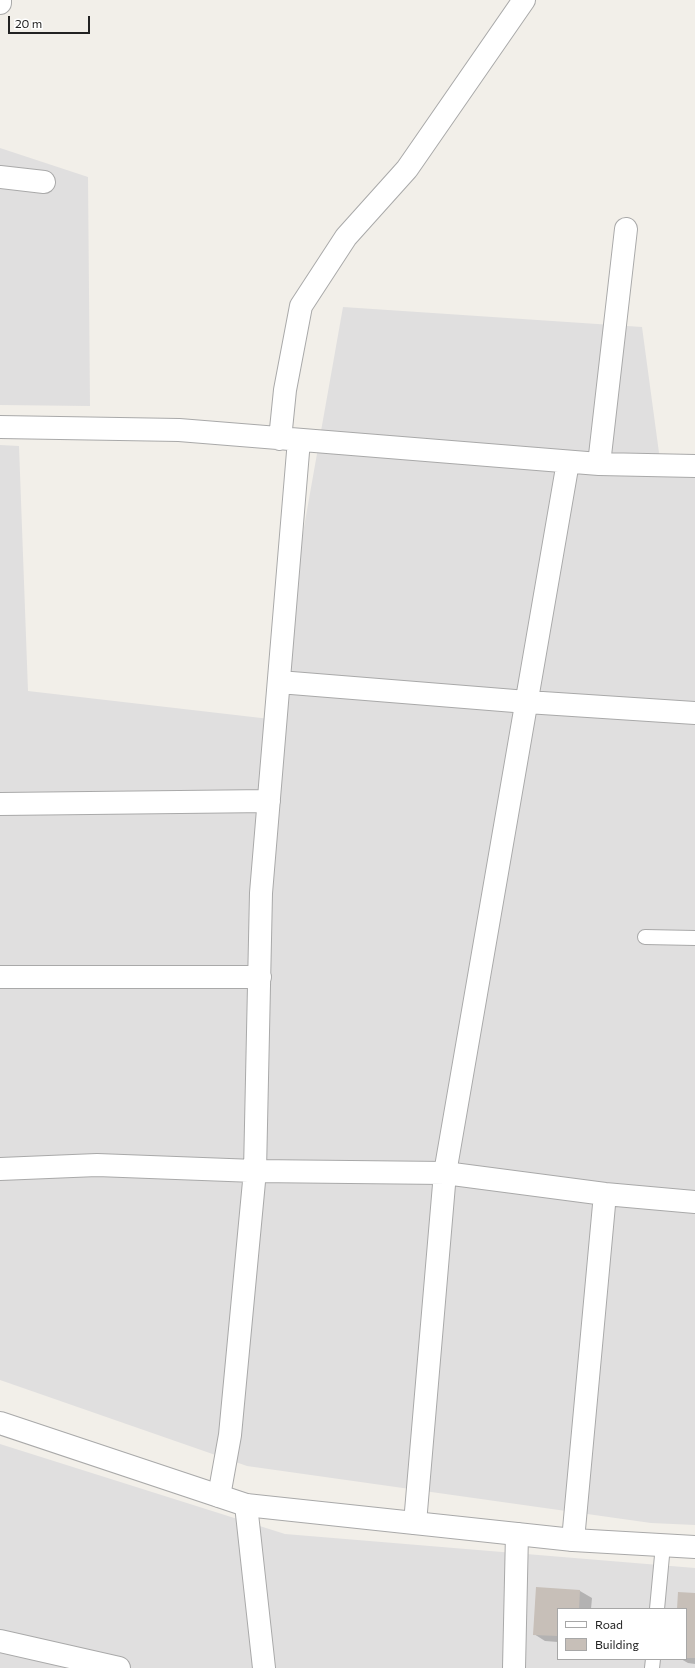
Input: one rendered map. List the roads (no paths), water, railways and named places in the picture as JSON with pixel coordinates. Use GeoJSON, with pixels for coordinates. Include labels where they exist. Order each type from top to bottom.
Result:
{"type":"FeatureCollection","features":[{"type":"Feature","properties":{"kind":"street"},"geometry":{"type":"LineString","coordinates":[[219,1496],[230,1435],[255,1171],[261,893],[279,682],[290,439],[286,390],[301,306],[346,237],[407,169],[524,0]]}},
{"type":"Feature","properties":{"kind":"street"},"geometry":{"type":"LineString","coordinates":[[0,176],[44,182]]}},
{"type":"Feature","properties":{"kind":"street"},"geometry":{"type":"LineString","coordinates":[[599,464],[626,229]]}},
{"type":"Feature","properties":{"kind":"street"},"geometry":{"type":"LineString","coordinates":[[0,427],[179,430],[568,462],[695,466]]}},
{"type":"Feature","properties":{"kind":"street"},"geometry":{"type":"LineString","coordinates":[[415,1523],[446,1173],[568,462]]}},
{"type":"Feature","properties":{"kind":"street"},"geometry":{"type":"LineString","coordinates":[[279,682],[527,702],[695,713]]}},
{"type":"Feature","properties":{"kind":"street"},"geometry":{"type":"LineString","coordinates":[[0,804],[269,801]]}},
{"type":"Feature","properties":{"kind":"street"},"geometry":{"type":"LineString","coordinates":[[0,977],[260,976]]}},
{"type":"Feature","properties":{"kind":"street"},"geometry":{"type":"LineString","coordinates":[[0,1168],[97,1165],[255,1171],[446,1173],[605,1194],[695,1202]]}},
{"type":"Feature","properties":{"kind":"street"},"geometry":{"type":"LineString","coordinates":[[573,1540],[605,1194]]}},
{"type":"Feature","properties":{"kind":"street"},"geometry":{"type":"LineString","coordinates":[[0,1423],[246,1505],[573,1540],[695,1547]]}},
{"type":"Feature","properties":{"kind":"street"},"geometry":{"type":"LineString","coordinates":[[246,1505],[264,1668]]}},
{"type":"Feature","properties":{"kind":"street"},"geometry":{"type":"LineString","coordinates":[[514,1668],[517,1534]]}},
{"type":"Feature","properties":{"kind":"street"},"geometry":{"type":"LineString","coordinates":[[0,1641],[120,1668]]}},
{"type":"Feature","properties":{"kind":"lane"},"geometry":{"type":"LineString","coordinates":[[645,937],[695,938]]}},
{"type":"Feature","properties":{"kind":"lane"},"geometry":{"type":"LineString","coordinates":[[657,1608],[663,1545]]}}]}
